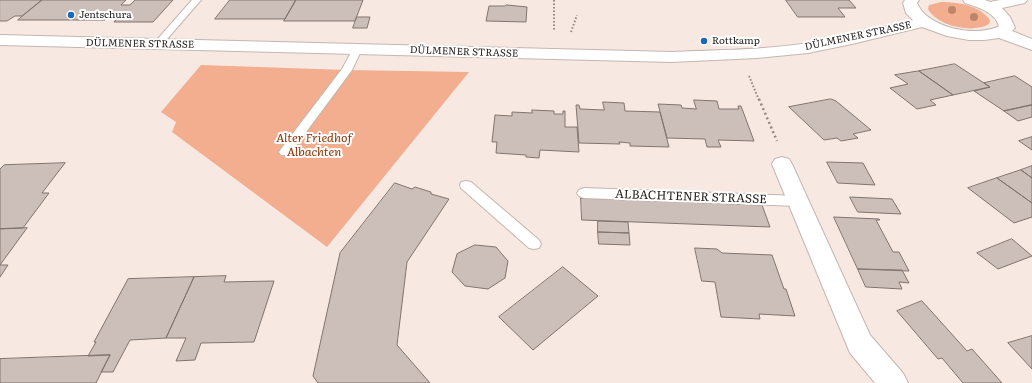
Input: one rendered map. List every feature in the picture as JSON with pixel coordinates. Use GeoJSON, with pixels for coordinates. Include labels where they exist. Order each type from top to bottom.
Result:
{"type":"FeatureCollection","features":[{"type":"Feature","properties":{"kind":"main road","name":"DÜLMENER STRASSE"},"geometry":{"type":"LineString","coordinates":[[912,0],[910,3],[910,8],[924,22],[956,33],[974,36],[990,36],[1002,33]]}},
{"type":"Feature","properties":{"kind":"main road"},"geometry":{"type":"LineString","coordinates":[[970,0],[988,7],[1000,14],[1006,21],[1007,28],[1002,33],[1032,44]]}},
{"type":"Feature","properties":{"kind":"main road"},"geometry":{"type":"LineString","coordinates":[[988,7],[1020,0]]}},
{"type":"Feature","properties":{"kind":"main road","name":"DÜLMENER STRASSE"},"geometry":{"type":"LineString","coordinates":[[0,40],[624,56],[720,55],[765,53],[809,48],[856,39],[924,22]]}},
{"type":"Feature","properties":{"kind":"main road"},"geometry":{"type":"LineString","coordinates":[[782,164],[860,344],[893,383]]}},
{"type":"Feature","properties":{"kind":"lane"},"geometry":{"type":"LineString","coordinates":[[158,44],[197,0]]}},
{"type":"Feature","properties":{"kind":"lane"},"geometry":{"type":"LineString","coordinates":[[284,152],[346,70],[357,49]]}},
{"type":"Feature","properties":{"kind":"lane"},"geometry":{"type":"LineString","coordinates":[[466,185],[534,244]]}},
{"type":"Feature","properties":{"kind":"lane","name":"ALBACHTENER STRASSE"},"geometry":{"type":"LineString","coordinates":[[584,193],[798,201]]}},
{"type":"Feature","properties":{"kind":"path"},"geometry":{"type":"LineString","coordinates":[[554,0],[554,33]]}},
{"type":"Feature","properties":{"kind":"path"},"geometry":{"type":"LineString","coordinates":[[574,28],[577,15]]}},
{"type":"Feature","properties":{"kind":"path"},"geometry":{"type":"LineString","coordinates":[[748,74],[784,156],[782,164]]}},
{"type":"Feature","properties":{"kind":"green space"},"geometry":{"type":"Polygon","coordinates":[[[941,2],[968,5],[985,15],[990,20],[989,24],[982,27],[965,28],[947,24],[939,20],[928,9],[929,5],[941,2]]]}},
{"type":"Feature","properties":{"kind":"green space","name":"Alter Friedhof Albachten"},"geometry":{"type":"Polygon","coordinates":[[[201,65],[469,72],[327,247],[172,132],[176,122],[161,112],[201,65]]]}},
{"type":"Feature","properties":{"kind":"building"},"geometry":{"type":"Polygon","coordinates":[[[0,0],[42,0],[22,16],[15,16],[7,21],[0,21],[0,0]]]}},
{"type":"Feature","properties":{"kind":"building"},"geometry":{"type":"Polygon","coordinates":[[[42,0],[126,0],[121,5],[130,5],[135,0],[173,0],[153,22],[114,22],[118,17],[107,17],[105,20],[18,20],[42,0]]]}},
{"type":"Feature","properties":{"kind":"building"},"geometry":{"type":"Polygon","coordinates":[[[230,0],[296,0],[285,19],[215,19],[230,0]]]}},
{"type":"Feature","properties":{"kind":"building"},"geometry":{"type":"Polygon","coordinates":[[[296,0],[363,0],[355,21],[284,21],[296,0]]]}},
{"type":"Feature","properties":{"kind":"building"},"geometry":{"type":"Polygon","coordinates":[[[786,0],[849,0],[856,8],[838,8],[845,17],[798,17],[786,0]]]}},
{"type":"Feature","properties":{"kind":"building"},"geometry":{"type":"Polygon","coordinates":[[[507,5],[527,7],[526,22],[486,21],[489,6],[507,5]]]}},
{"type":"Feature","properties":{"kind":"building"},"geometry":{"type":"Polygon","coordinates":[[[357,17],[370,17],[367,28],[353,28],[357,17]]]}},
{"type":"Feature","properties":{"kind":"building"},"geometry":{"type":"Polygon","coordinates":[[[955,64],[990,87],[953,95],[919,71],[955,64]]]}},
{"type":"Feature","properties":{"kind":"building"},"geometry":{"type":"Polygon","coordinates":[[[919,71],[953,95],[930,100],[936,105],[917,109],[890,88],[908,84],[895,75],[919,71]]]}},
{"type":"Feature","properties":{"kind":"building"},"geometry":{"type":"Polygon","coordinates":[[[1015,76],[1032,87],[1032,105],[1004,111],[974,91],[990,87],[984,83],[1015,76]]]}},
{"type":"Feature","properties":{"kind":"building"},"geometry":{"type":"Polygon","coordinates":[[[831,99],[836,101],[871,130],[853,134],[858,138],[841,141],[837,138],[824,140],[789,107],[831,99]]]}},
{"type":"Feature","properties":{"kind":"building"},"geometry":{"type":"Polygon","coordinates":[[[694,100],[717,101],[719,109],[739,109],[738,106],[741,106],[754,141],[718,140],[721,147],[707,147],[705,139],[667,138],[658,104],[681,105],[682,108],[696,109],[694,100]]]}},
{"type":"Feature","properties":{"kind":"building"},"geometry":{"type":"Polygon","coordinates":[[[603,102],[624,103],[625,111],[660,112],[669,147],[630,146],[630,143],[619,142],[620,144],[579,143],[576,105],[579,105],[580,109],[604,110],[603,102]]]}},
{"type":"Feature","properties":{"kind":"building"},"geometry":{"type":"Polygon","coordinates":[[[1032,105],[1032,117],[1018,121],[1004,111],[1032,105]]]}},
{"type":"Feature","properties":{"kind":"building"},"geometry":{"type":"Polygon","coordinates":[[[532,110],[554,111],[554,114],[563,114],[563,111],[565,111],[565,127],[577,127],[579,152],[540,150],[539,158],[526,157],[526,155],[496,153],[497,142],[492,142],[495,115],[512,116],[512,112],[532,113],[532,110]]]}},
{"type":"Feature","properties":{"kind":"building"},"geometry":{"type":"Polygon","coordinates":[[[1032,137],[1032,150],[1019,141],[1032,137]]]}},
{"type":"Feature","properties":{"kind":"building"},"geometry":{"type":"Polygon","coordinates":[[[827,162],[863,163],[875,185],[838,183],[827,162]]]}},
{"type":"Feature","properties":{"kind":"building"},"geometry":{"type":"Polygon","coordinates":[[[65,163],[42,193],[49,193],[23,228],[0,229],[0,169],[4,165],[65,163]]]}},
{"type":"Feature","properties":{"kind":"building"},"geometry":{"type":"Polygon","coordinates":[[[1032,166],[1032,178],[1021,170],[1032,166]]]}},
{"type":"Feature","properties":{"kind":"building"},"geometry":{"type":"Polygon","coordinates":[[[1021,170],[1032,178],[1032,203],[997,178],[1021,170]]]}},
{"type":"Feature","properties":{"kind":"building"},"geometry":{"type":"Polygon","coordinates":[[[997,178],[1032,203],[1032,217],[1014,223],[968,188],[997,178]]]}},
{"type":"Feature","properties":{"kind":"building"},"geometry":{"type":"Polygon","coordinates":[[[395,183],[412,189],[415,187],[431,192],[431,194],[449,199],[407,262],[397,345],[430,383],[318,383],[313,376],[340,253],[395,183]]]}},
{"type":"Feature","properties":{"kind":"building"},"geometry":{"type":"Polygon","coordinates":[[[850,197],[892,199],[901,214],[858,212],[850,197]]]}},
{"type":"Feature","properties":{"kind":"building"},"geometry":{"type":"Polygon","coordinates":[[[581,198],[762,205],[770,227],[582,220],[581,198]]]}},
{"type":"Feature","properties":{"kind":"building"},"geometry":{"type":"Polygon","coordinates":[[[834,217],[879,219],[880,220],[876,220],[893,252],[899,252],[909,271],[858,269],[834,217]]]}},
{"type":"Feature","properties":{"kind":"building"},"geometry":{"type":"Polygon","coordinates":[[[598,221],[628,222],[629,233],[598,232],[598,221]]]}},
{"type":"Feature","properties":{"kind":"building"},"geometry":{"type":"Polygon","coordinates":[[[27,228],[0,265],[0,229],[27,228]]]}},
{"type":"Feature","properties":{"kind":"building"},"geometry":{"type":"Polygon","coordinates":[[[598,232],[629,233],[630,245],[599,244],[598,232]]]}},
{"type":"Feature","properties":{"kind":"building"},"geometry":{"type":"Polygon","coordinates":[[[1012,239],[1032,256],[998,269],[977,253],[1012,239]]]}},
{"type":"Feature","properties":{"kind":"building"},"geometry":{"type":"Polygon","coordinates":[[[475,245],[496,247],[508,261],[505,278],[488,289],[465,286],[452,272],[457,254],[475,245]]]}},
{"type":"Feature","properties":{"kind":"building"},"geometry":{"type":"Polygon","coordinates":[[[695,248],[717,249],[722,253],[772,255],[795,316],[759,314],[760,319],[721,317],[715,282],[702,281],[695,248]]]}},
{"type":"Feature","properties":{"kind":"building"},"geometry":{"type":"Polygon","coordinates":[[[0,265],[8,265],[0,277],[0,265]]]}},
{"type":"Feature","properties":{"kind":"building"},"geometry":{"type":"Polygon","coordinates":[[[563,267],[598,296],[533,350],[499,317],[563,267]]]}},
{"type":"Feature","properties":{"kind":"building"},"geometry":{"type":"Polygon","coordinates":[[[858,269],[902,270],[909,283],[899,282],[902,289],[866,287],[858,269]]]}},
{"type":"Feature","properties":{"kind":"building"},"geometry":{"type":"Polygon","coordinates":[[[226,276],[224,282],[274,281],[254,342],[201,343],[195,360],[176,361],[186,338],[166,338],[194,277],[226,276]]]}},
{"type":"Feature","properties":{"kind":"building"},"geometry":{"type":"Polygon","coordinates":[[[194,277],[166,338],[130,340],[113,372],[101,372],[110,355],[88,356],[128,279],[194,277]]]}},
{"type":"Feature","properties":{"kind":"building"},"geometry":{"type":"Polygon","coordinates":[[[922,301],[967,351],[972,349],[1002,383],[963,383],[942,358],[938,359],[897,311],[922,301]]]}},
{"type":"Feature","properties":{"kind":"building"},"geometry":{"type":"Polygon","coordinates":[[[1032,336],[1032,369],[1008,343],[1032,336]]]}},
{"type":"Feature","properties":{"kind":"building"},"geometry":{"type":"Polygon","coordinates":[[[110,355],[96,383],[0,383],[0,359],[110,355]]]}},
{"type":"Feature","properties":{"kind":"place","name":"Jentschura"},"geometry":{"type":"Point","coordinates":[71,15]}},
{"type":"Feature","properties":{"kind":"place","name":"Rottkamp"},"geometry":{"type":"Point","coordinates":[704,41]}}]}
